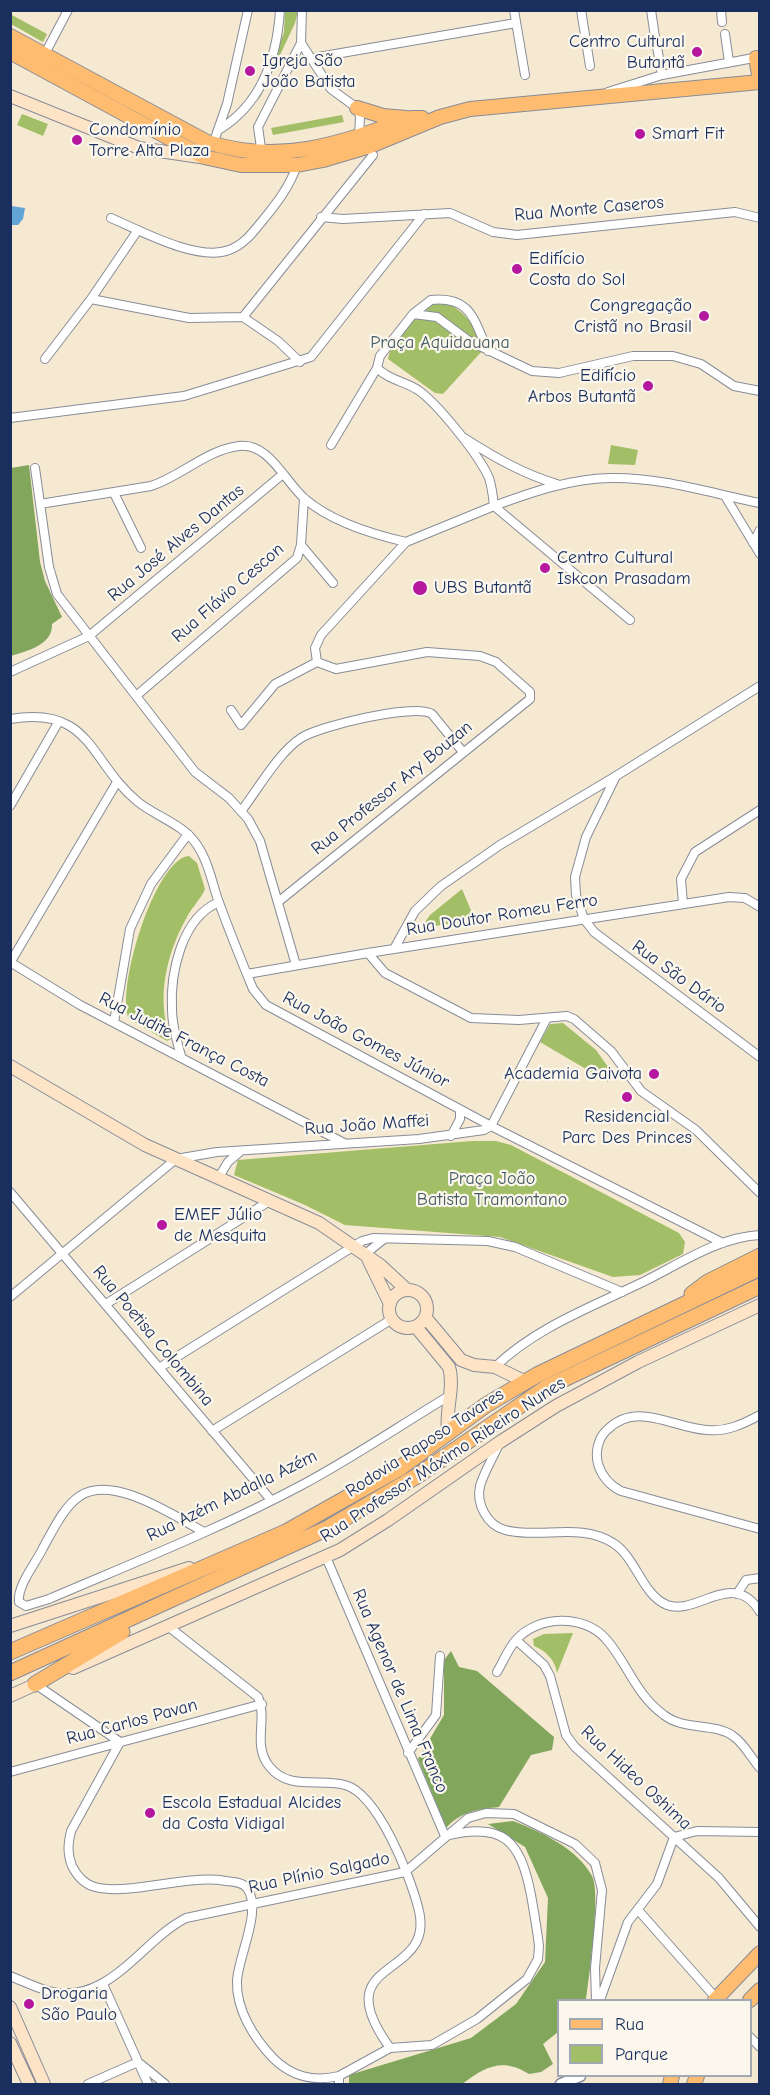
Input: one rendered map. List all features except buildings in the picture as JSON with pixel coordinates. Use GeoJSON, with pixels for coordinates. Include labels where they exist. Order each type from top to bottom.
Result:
{"type":"FeatureCollection","features":[{"type":"Feature","properties":{"kind":"highway"},"geometry":{"type":"LineString","coordinates":[[680,1307],[708,1281],[759,1256]]}},
{"type":"Feature","properties":{"kind":"highway","name":"Rodovia Raposo Tavares"},"geometry":{"type":"LineString","coordinates":[[10,1652],[286,1532],[400,1468],[448,1431],[526,1382],[759,1268]]}},
{"type":"Feature","properties":{"kind":"highway","name":"Rodovia Raposo Tavares"},"geometry":{"type":"LineString","coordinates":[[10,1673],[328,1528],[417,1476],[547,1386],[759,1286]]}},
{"type":"Feature","properties":{"kind":"highway"},"geometry":{"type":"LineString","coordinates":[[35,1684],[165,1604]]}},
{"type":"Feature","properties":{"kind":"main road"},"geometry":{"type":"LineString","coordinates":[[10,36],[213,144],[263,159],[297,165],[358,143],[470,109],[759,81],[758,57]]}},
{"type":"Feature","properties":{"kind":"main road"},"geometry":{"type":"LineString","coordinates":[[10,52],[204,157]]}},
{"type":"Feature","properties":{"kind":"main road"},"geometry":{"type":"LineString","coordinates":[[10,96],[140,148],[204,157],[228,163],[358,143],[411,118]]}},
{"type":"Feature","properties":{"kind":"main road"},"geometry":{"type":"LineString","coordinates":[[357,108],[382,117],[440,117]]}},
{"type":"Feature","properties":{"kind":"main road"},"geometry":{"type":"LineString","coordinates":[[156,151],[177,133],[188,132]]}},
{"type":"Feature","properties":{"kind":"main road"},"geometry":{"type":"LineString","coordinates":[[10,1066],[136,1140],[319,1223],[380,1265],[407,1290]]}},
{"type":"Feature","properties":{"kind":"main road"},"geometry":{"type":"LineString","coordinates":[[362,1254],[390,1304],[392,1319],[402,1327],[416,1327],[426,1318],[428,1308],[424,1299],[417,1292],[407,1290],[396,1294],[390,1304]]}},
{"type":"Feature","properties":{"kind":"main road","name":"Rua Professor Máximo Ribeiro Nunes"},"geometry":{"type":"LineString","coordinates":[[10,1696],[326,1557],[388,1520],[500,1442],[600,1381],[759,1305]]}},
{"type":"Feature","properties":{"kind":"main road"},"geometry":{"type":"LineString","coordinates":[[426,1318],[461,1360],[474,1365],[495,1367],[526,1382]]}},
{"type":"Feature","properties":{"kind":"main road"},"geometry":{"type":"LineString","coordinates":[[416,1327],[449,1367],[452,1381],[446,1411],[448,1431]]}},
{"type":"Feature","properties":{"kind":"main road"},"geometry":{"type":"LineString","coordinates":[[10,1626],[233,1555]]}},
{"type":"Feature","properties":{"kind":"main road"},"geometry":{"type":"LineString","coordinates":[[716,1999],[759,1953]]}},
{"type":"Feature","properties":{"kind":"main road"},"geometry":{"type":"LineString","coordinates":[[10,2007],[44,2085]]}},
{"type":"Feature","properties":{"kind":"main road"},"geometry":{"type":"LineString","coordinates":[[10,2043],[29,2085]]}},
{"type":"Feature","properties":{"kind":"street"},"geometry":{"type":"LineString","coordinates":[[38,67],[68,10]]}},
{"type":"Feature","properties":{"kind":"street"},"geometry":{"type":"LineString","coordinates":[[213,144],[220,129],[248,10]]}},
{"type":"Feature","properties":{"kind":"street"},"geometry":{"type":"LineString","coordinates":[[220,129],[240,114],[263,82],[275,52],[280,10]]}},
{"type":"Feature","properties":{"kind":"street"},"geometry":{"type":"LineString","coordinates":[[263,159],[258,127],[301,43],[302,10]]}},
{"type":"Feature","properties":{"kind":"street"},"geometry":{"type":"LineString","coordinates":[[514,10],[525,75]]}},
{"type":"Feature","properties":{"kind":"street"},"geometry":{"type":"LineString","coordinates":[[581,10],[590,66]]}},
{"type":"Feature","properties":{"kind":"street"},"geometry":{"type":"LineString","coordinates":[[651,10],[662,75]]}},
{"type":"Feature","properties":{"kind":"street"},"geometry":{"type":"LineString","coordinates":[[721,10],[723,22]]}},
{"type":"Feature","properties":{"kind":"street"},"geometry":{"type":"LineString","coordinates":[[318,57],[516,23]]}},
{"type":"Feature","properties":{"kind":"street"},"geometry":{"type":"LineString","coordinates":[[725,34],[729,62]]}},
{"type":"Feature","properties":{"kind":"street"},"geometry":{"type":"LineString","coordinates":[[301,43],[331,89],[357,108],[360,117],[358,143]]}},
{"type":"Feature","properties":{"kind":"street"},"geometry":{"type":"LineString","coordinates":[[596,97],[633,82],[758,57]]}},
{"type":"Feature","properties":{"kind":"street"},"geometry":{"type":"LineString","coordinates":[[243,316],[372,155]]}},
{"type":"Feature","properties":{"kind":"street"},"geometry":{"type":"LineString","coordinates":[[111,218],[199,252],[218,253],[229,250],[247,238],[274,207],[289,184],[297,165]]}},
{"type":"Feature","properties":{"kind":"street","name":"Rua Monte Caseros"},"geometry":{"type":"LineString","coordinates":[[321,217],[343,219],[450,213],[493,232],[517,235],[735,212],[759,218]]}},
{"type":"Feature","properties":{"kind":"street"},"geometry":{"type":"LineString","coordinates":[[10,418],[184,396],[269,369],[300,362],[319,350],[424,214]]}},
{"type":"Feature","properties":{"kind":"street"},"geometry":{"type":"LineString","coordinates":[[45,359],[91,299],[138,230]]}},
{"type":"Feature","properties":{"kind":"street"},"geometry":{"type":"LineString","coordinates":[[91,299],[189,318],[243,316],[278,341],[300,362]]}},
{"type":"Feature","properties":{"kind":"street"},"geometry":{"type":"LineString","coordinates":[[332,446],[377,368],[385,348],[413,314],[431,300],[455,301],[473,315],[488,352]]}},
{"type":"Feature","properties":{"kind":"street"},"geometry":{"type":"LineString","coordinates":[[413,314],[437,316],[488,352],[521,368],[559,373],[633,356],[673,356],[701,364],[734,386],[759,391]]}},
{"type":"Feature","properties":{"kind":"street"},"geometry":{"type":"LineString","coordinates":[[377,368],[389,378],[422,393],[461,436],[488,477],[494,506],[630,620]]}},
{"type":"Feature","properties":{"kind":"street"},"geometry":{"type":"LineString","coordinates":[[461,436],[500,461],[535,478],[558,485]]}},
{"type":"Feature","properties":{"kind":"street"},"geometry":{"type":"LineString","coordinates":[[40,504],[163,483],[207,457],[238,446],[247,446],[263,453],[304,498],[324,512],[364,531],[405,542]]}},
{"type":"Feature","properties":{"kind":"street"},"geometry":{"type":"LineString","coordinates":[[35,468],[48,567],[57,594],[195,772],[242,810],[260,841],[296,965]]}},
{"type":"Feature","properties":{"kind":"street","name":"Rua José Alves Dantas"},"geometry":{"type":"LineString","coordinates":[[10,672],[89,636],[283,474]]}},
{"type":"Feature","properties":{"kind":"street"},"geometry":{"type":"LineString","coordinates":[[231,710],[241,724],[275,684],[317,662],[315,648],[321,635],[405,542],[494,506],[558,485],[609,478],[638,479],[759,503]]}},
{"type":"Feature","properties":{"kind":"street"},"geometry":{"type":"LineString","coordinates":[[114,493],[141,548]]}},
{"type":"Feature","properties":{"kind":"street"},"geometry":{"type":"LineString","coordinates":[[725,496],[759,554]]}},
{"type":"Feature","properties":{"kind":"street","name":"Rua Flávio Cescon"},"geometry":{"type":"LineString","coordinates":[[136,696],[297,558],[301,544],[304,498]]}},
{"type":"Feature","properties":{"kind":"street"},"geometry":{"type":"LineString","coordinates":[[753,543],[759,530]]}},
{"type":"Feature","properties":{"kind":"street"},"geometry":{"type":"LineString","coordinates":[[301,544],[333,583]]}},
{"type":"Feature","properties":{"kind":"street","name":"Rua Professor Ary Bouzan"},"geometry":{"type":"LineString","coordinates":[[278,902],[463,752],[530,702],[530,692],[496,663],[480,656],[427,652],[336,669],[317,662]]}},
{"type":"Feature","properties":{"kind":"street"},"geometry":{"type":"LineString","coordinates":[[394,949],[415,911],[441,886],[500,845],[616,776],[759,686]]}},
{"type":"Feature","properties":{"kind":"street"},"geometry":{"type":"LineString","coordinates":[[242,810],[296,742],[323,729],[397,712],[425,710],[432,714],[463,752]]}},
{"type":"Feature","properties":{"kind":"street","name":"Rua João Gomes Júnior"},"geometry":{"type":"LineString","coordinates":[[10,719],[35,716],[59,721],[76,728],[117,782],[137,801],[188,834],[206,863],[219,902],[258,997],[277,1012],[460,1110],[723,1243]]}},
{"type":"Feature","properties":{"kind":"street"},"geometry":{"type":"LineString","coordinates":[[10,806],[59,721]]}},
{"type":"Feature","properties":{"kind":"street"},"geometry":{"type":"LineString","coordinates":[[584,919],[576,895],[578,860],[598,807],[616,776]]}},
{"type":"Feature","properties":{"kind":"street"},"geometry":{"type":"LineString","coordinates":[[11,963],[117,782]]}},
{"type":"Feature","properties":{"kind":"street"},"geometry":{"type":"LineString","coordinates":[[683,904],[681,879],[695,852],[759,810]]}},
{"type":"Feature","properties":{"kind":"street"},"geometry":{"type":"LineString","coordinates":[[114,1022],[130,929],[151,884],[188,834]]}},
{"type":"Feature","properties":{"kind":"street","name":"Rua Doutor Romeu Ferro"},"geometry":{"type":"LineString","coordinates":[[247,974],[368,952],[683,904],[740,897],[753,901],[759,907]]}},
{"type":"Feature","properties":{"kind":"street"},"geometry":{"type":"LineString","coordinates":[[181,1056],[171,1008],[180,954],[196,919],[210,906],[219,902]]}},
{"type":"Feature","properties":{"kind":"street","name":"Rua São Dário"},"geometry":{"type":"LineString","coordinates":[[584,919],[607,945],[759,1058]]}},
{"type":"Feature","properties":{"kind":"street"},"geometry":{"type":"LineString","coordinates":[[368,952],[385,973],[471,1018],[519,1020],[567,1016],[574,1019],[611,1051],[641,1091],[696,1130],[759,1193]]}},
{"type":"Feature","properties":{"kind":"street","name":"Rua Judite França Costa"},"geometry":{"type":"LineString","coordinates":[[11,963],[114,1022],[345,1143]]}},
{"type":"Feature","properties":{"kind":"street"},"geometry":{"type":"LineString","coordinates":[[491,1126],[547,1018]]}},
{"type":"Feature","properties":{"kind":"street"},"geometry":{"type":"LineString","coordinates":[[451,1136],[460,1119],[460,1110]]}},
{"type":"Feature","properties":{"kind":"street","name":"Rua João Maffei"},"geometry":{"type":"LineString","coordinates":[[176,1159],[244,1150],[451,1136],[476,1133],[491,1126]]}},
{"type":"Feature","properties":{"kind":"street"},"geometry":{"type":"LineString","coordinates":[[219,1177],[234,1156],[244,1150]]}},
{"type":"Feature","properties":{"kind":"street"},"geometry":{"type":"LineString","coordinates":[[10,1297],[176,1159]]}},
{"type":"Feature","properties":{"kind":"street","name":"Rua Poetisa Colombina"},"geometry":{"type":"LineString","coordinates":[[10,1192],[271,1500]]}},
{"type":"Feature","properties":{"kind":"street"},"geometry":{"type":"LineString","coordinates":[[106,1304],[271,1200]]}},
{"type":"Feature","properties":{"kind":"street"},"geometry":{"type":"LineString","coordinates":[[495,1367],[518,1347],[622,1292],[723,1243],[759,1235]]}},
{"type":"Feature","properties":{"kind":"street"},"geometry":{"type":"LineString","coordinates":[[159,1368],[362,1254],[367,1239],[388,1237],[488,1241],[515,1247],[622,1292]]}},
{"type":"Feature","properties":{"kind":"street"},"geometry":{"type":"LineString","coordinates":[[212,1431],[392,1319]]}},
{"type":"Feature","properties":{"kind":"street","name":"Rua Azém Abdalla Azém"},"geometry":{"type":"LineString","coordinates":[[204,1532],[118,1491],[93,1491],[81,1495],[50,1536],[19,1595],[21,1605],[31,1606],[49,1599],[204,1532],[271,1500],[330,1469],[449,1396]]}},
{"type":"Feature","properties":{"kind":"street"},"geometry":{"type":"LineString","coordinates":[[759,1415],[731,1428],[709,1431],[651,1417],[631,1416],[613,1424],[604,1433],[597,1449],[597,1461],[604,1478],[621,1491],[759,1529]]}},
{"type":"Feature","properties":{"kind":"street"},"geometry":{"type":"LineString","coordinates":[[500,1442],[481,1485],[479,1495],[481,1506],[494,1524],[513,1531],[578,1533],[603,1537],[625,1552],[652,1592],[667,1605],[683,1606],[721,1594],[737,1594],[750,1601],[759,1612]]}},
{"type":"Feature","properties":{"kind":"street","name":"Rua Agenor de Lima Franco"},"geometry":{"type":"LineString","coordinates":[[326,1557],[445,1836]]}},
{"type":"Feature","properties":{"kind":"street"},"geometry":{"type":"LineString","coordinates":[[737,1594],[746,1580],[759,1578]]}},
{"type":"Feature","properties":{"kind":"street"},"geometry":{"type":"LineString","coordinates":[[497,1672],[516,1640],[530,1629],[543,1623],[560,1621],[589,1626],[608,1641],[635,1686],[664,1716],[685,1725],[728,1733],[740,1743],[759,1768]]}},
{"type":"Feature","properties":{"kind":"street"},"geometry":{"type":"LineString","coordinates":[[169,1627],[252,1690],[262,1704],[260,1747],[270,1768],[291,1781],[334,1784],[357,1790],[365,1797],[382,1823],[419,1908],[418,1939],[412,1949],[379,1977],[368,1995],[370,2015],[390,2048]]}},
{"type":"Feature","properties":{"kind":"street","name":"Rua Hideo Oshima"},"geometry":{"type":"LineString","coordinates":[[516,1640],[544,1665],[550,1676],[566,1735],[575,1748],[719,1878],[759,1927]]}},
{"type":"Feature","properties":{"kind":"street"},"geometry":{"type":"LineString","coordinates":[[408,1753],[436,1715],[440,1656]]}},
{"type":"Feature","properties":{"kind":"street"},"geometry":{"type":"LineString","coordinates":[[35,1684],[120,1742],[71,1831],[67,1845],[69,1858],[82,1881],[93,1887],[108,1889],[219,1879],[245,1886],[249,1891],[252,1920],[237,1982],[238,1995],[249,2027],[268,2053],[292,2074],[310,2079],[339,2080],[390,2048],[422,2047],[449,2037],[519,1987],[538,1959],[538,1933],[525,1864],[513,1844],[487,1832],[445,1836]]}},
{"type":"Feature","properties":{"kind":"street","name":"Rua Carlos Pavan"},"geometry":{"type":"LineString","coordinates":[[10,1772],[262,1704]]}},
{"type":"Feature","properties":{"kind":"street","name":"Rua Plínio Salgado"},"geometry":{"type":"LineString","coordinates":[[10,1976],[51,1992],[78,1991],[103,1984],[175,1924],[186,1918],[405,1872],[468,1818],[501,1812],[514,1814],[548,1828],[590,1856],[600,1876],[602,1890],[595,1968],[598,1999]]}},
{"type":"Feature","properties":{"kind":"street"},"geometry":{"type":"LineString","coordinates":[[599,1999],[628,1922],[663,1872],[674,1837],[697,1831],[759,1832]]}},
{"type":"Feature","properties":{"kind":"street"},"geometry":{"type":"LineString","coordinates":[[638,1910],[716,1999]]}},
{"type":"Feature","properties":{"kind":"street"},"geometry":{"type":"LineString","coordinates":[[103,1984],[148,2085]]}},
{"type":"Feature","properties":{"kind":"street"},"geometry":{"type":"LineString","coordinates":[[88,2085],[138,2062]]}},
{"type":"Feature","properties":{"kind":"street"},"geometry":{"type":"LineString","coordinates":[[138,2062],[165,2085]]}},
{"type":"Feature","properties":{"kind":"street"},"geometry":{"type":"LineString","coordinates":[[561,2085],[578,2077]]}},
{"type":"Feature","properties":{"kind":"green space"},"geometry":{"type":"Polygon","coordinates":[[[285,11],[298,11],[295,23],[258,102],[284,32],[285,11]]]}},
{"type":"Feature","properties":{"kind":"green space"},"geometry":{"type":"Polygon","coordinates":[[[10,14],[47,34],[43,42],[11,24],[10,14]]]}},
{"type":"Feature","properties":{"kind":"green space"},"geometry":{"type":"Polygon","coordinates":[[[22,114],[48,124],[43,136],[17,125],[22,114]]]}},
{"type":"Feature","properties":{"kind":"green space"},"geometry":{"type":"Polygon","coordinates":[[[342,115],[344,122],[273,135],[271,128],[342,115]]]}},
{"type":"Feature","properties":{"kind":"green space","name":"Praça Aquidauana"},"geometry":{"type":"Polygon","coordinates":[[[439,300],[455,308],[468,319],[477,332],[483,350],[443,394],[435,393],[388,359],[395,341],[407,324],[422,310],[439,300]]]}},
{"type":"Feature","properties":{"kind":"green space"},"geometry":{"type":"Polygon","coordinates":[[[611,445],[638,450],[635,465],[608,464],[611,445]]]}},
{"type":"Feature","properties":{"kind":"green space"},"geometry":{"type":"Polygon","coordinates":[[[29,465],[40,562],[45,581],[62,617],[52,624],[51,631],[44,642],[11,656],[11,468],[29,465]]]}},
{"type":"Feature","properties":{"kind":"green space"},"geometry":{"type":"Polygon","coordinates":[[[189,856],[197,863],[205,889],[189,913],[169,960],[164,992],[166,1024],[171,1039],[167,1041],[129,1019],[126,1004],[128,982],[133,956],[151,901],[163,878],[176,862],[189,856]]]}},
{"type":"Feature","properties":{"kind":"green space"},"geometry":{"type":"Polygon","coordinates":[[[462,889],[475,920],[421,928],[430,915],[462,889]]]}},
{"type":"Feature","properties":{"kind":"green space"},"geometry":{"type":"Polygon","coordinates":[[[563,1023],[596,1050],[613,1074],[608,1082],[540,1042],[550,1024],[563,1023]]]}},
{"type":"Feature","properties":{"kind":"green space","name":"Praça João Batista Tramontano"},"geometry":{"type":"Polygon","coordinates":[[[496,1141],[511,1145],[679,1233],[685,1242],[683,1254],[640,1275],[613,1277],[500,1237],[345,1225],[305,1205],[234,1175],[238,1160],[496,1141]]]}},
{"type":"Feature","properties":{"kind":"green space"},"geometry":{"type":"Polygon","coordinates":[[[573,1633],[557,1673],[552,1660],[546,1653],[534,1646],[533,1639],[544,1634],[573,1633]]]}},
{"type":"Feature","properties":{"kind":"green space"},"geometry":{"type":"Polygon","coordinates":[[[451,1651],[459,1667],[477,1671],[554,1737],[552,1750],[531,1755],[499,1807],[470,1812],[457,1818],[446,1828],[418,1759],[444,1715],[444,1660],[451,1651]]]}},
{"type":"Feature","properties":{"kind":"green space"},"geometry":{"type":"Polygon","coordinates":[[[513,1821],[535,1830],[568,1849],[592,1876],[595,1899],[594,1936],[586,1999],[557,1999],[557,2033],[543,2044],[553,2064],[541,2072],[529,2074],[510,2066],[494,2066],[462,2084],[349,2084],[349,2075],[471,2038],[516,2004],[545,1962],[548,1898],[525,1847],[488,1824],[513,1821]]]}},
{"type":"Feature","properties":{"kind":"water"},"geometry":{"type":"Polygon","coordinates":[[[11,206],[25,208],[23,219],[18,225],[11,225],[11,206]]]}},
{"type":"Feature","properties":{"kind":"place","name":"Centro Cultural Butantã"},"geometry":{"type":"Point","coordinates":[697,52]}},
{"type":"Feature","properties":{"kind":"place","name":"Igreja São João Batista"},"geometry":{"type":"Point","coordinates":[250,71]}},
{"type":"Feature","properties":{"kind":"place","name":"Smart Fit"},"geometry":{"type":"Point","coordinates":[640,134]}},
{"type":"Feature","properties":{"kind":"place","name":"Condomínio Torre Alta Plaza"},"geometry":{"type":"Point","coordinates":[77,140]}},
{"type":"Feature","properties":{"kind":"place","name":"Edifício Costa do Sol"},"geometry":{"type":"Point","coordinates":[517,269]}},
{"type":"Feature","properties":{"kind":"place","name":"Congregação Cristã no Brasil"},"geometry":{"type":"Point","coordinates":[704,316]}},
{"type":"Feature","properties":{"kind":"place","name":"Edifício Arbos Butantã"},"geometry":{"type":"Point","coordinates":[648,386]}},
{"type":"Feature","properties":{"kind":"place","name":"Centro Cultural Iskcon Prasadam"},"geometry":{"type":"Point","coordinates":[545,568]}},
{"type":"Feature","properties":{"kind":"place","name":"UBS Butantã"},"geometry":{"type":"Point","coordinates":[420,588]}},
{"type":"Feature","properties":{"kind":"place","name":"Academia Gaivota"},"geometry":{"type":"Point","coordinates":[654,1074]}},
{"type":"Feature","properties":{"kind":"place","name":"Residencial Parc Des Princes"},"geometry":{"type":"Point","coordinates":[627,1097]}},
{"type":"Feature","properties":{"kind":"place","name":"EMEF Júlio de Mesquita"},"geometry":{"type":"Point","coordinates":[162,1225]}},
{"type":"Feature","properties":{"kind":"place","name":"Escola Estadual Alcides da Costa Vidigal"},"geometry":{"type":"Point","coordinates":[150,1813]}},
{"type":"Feature","properties":{"kind":"place","name":"Drogaria São Paulo"},"geometry":{"type":"Point","coordinates":[29,2004]}}]}
